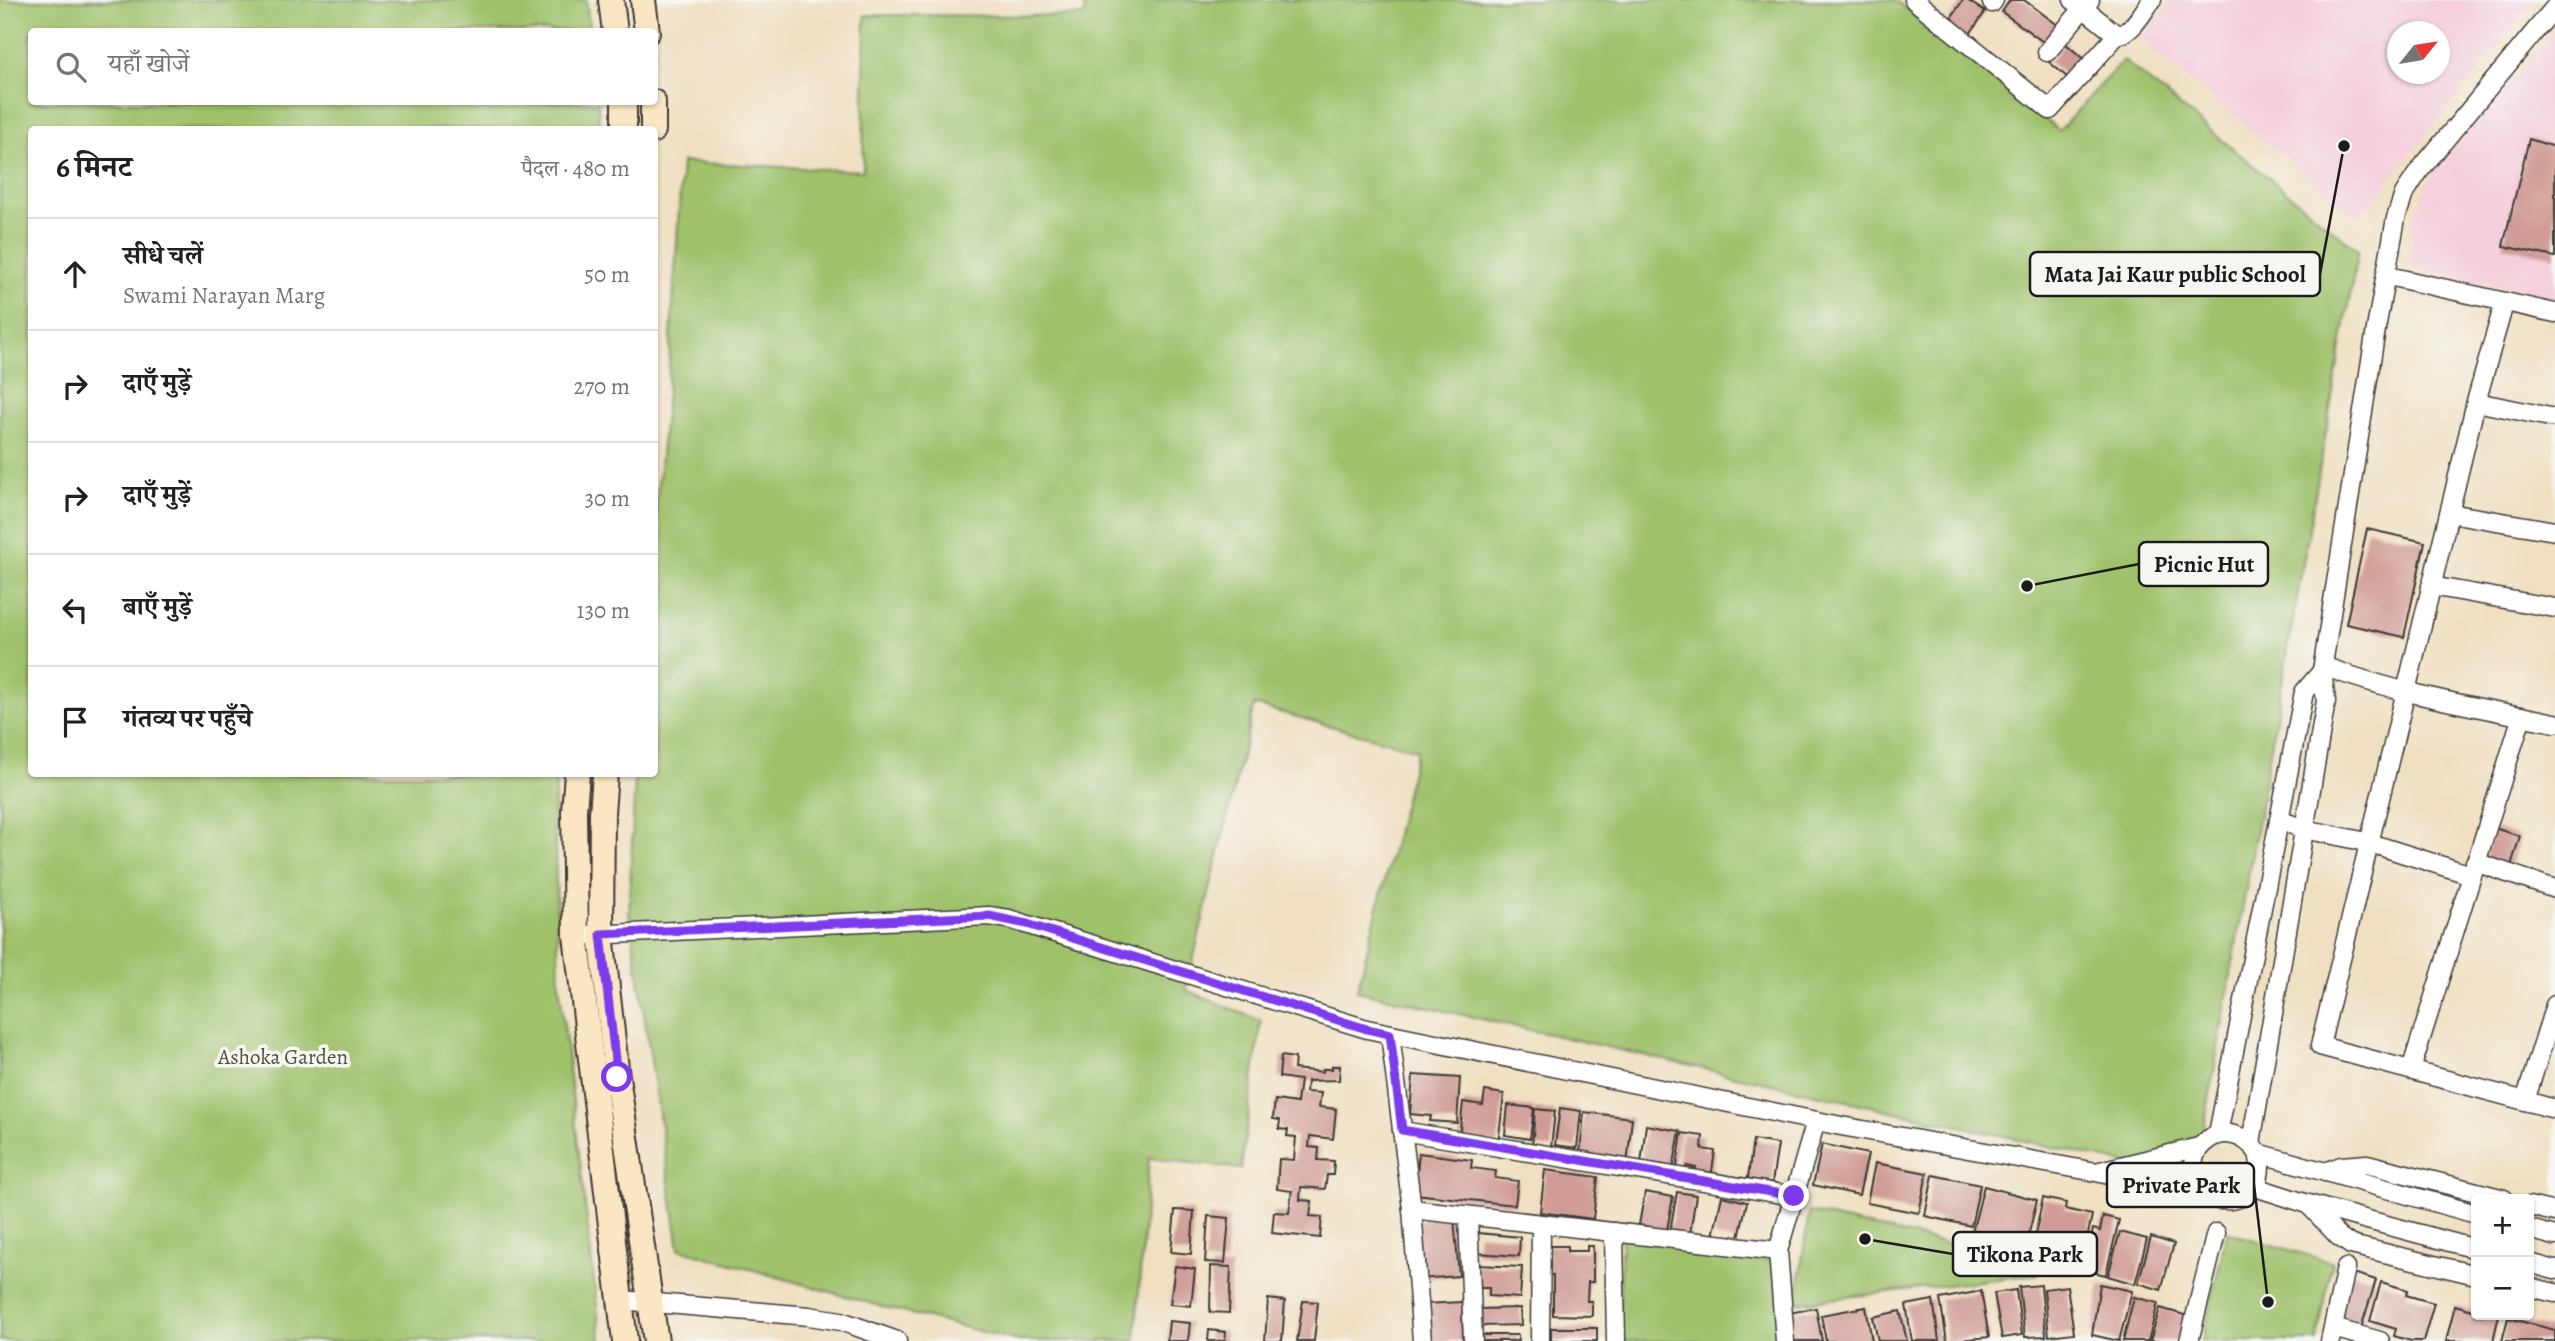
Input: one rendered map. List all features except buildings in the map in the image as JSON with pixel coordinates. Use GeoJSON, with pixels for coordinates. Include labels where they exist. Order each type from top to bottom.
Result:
{"type":"FeatureCollection","features":[{"type":"Feature","properties":{"kind":"main road"},"geometry":{"type":"LineString","coordinates":[[611,0],[614,28]]}},
{"type":"Feature","properties":{"kind":"main road"},"geometry":{"type":"LineString","coordinates":[[643,0],[646,28]]}},
{"type":"Feature","properties":{"kind":"main road"},"geometry":{"type":"LineString","coordinates":[[624,105],[624,126]]}},
{"type":"Feature","properties":{"kind":"main road"},"geometry":{"type":"LineString","coordinates":[[653,105],[653,126]]}},
{"type":"Feature","properties":{"kind":"main road"},"geometry":{"type":"LineString","coordinates":[[577,777],[574,810],[576,935],[625,1341]]}},
{"type":"Feature","properties":{"kind":"main road"},"geometry":{"type":"LineString","coordinates":[[605,777],[601,934],[617,1077],[656,1341]]}},
{"type":"Feature","properties":{"kind":"street"},"geometry":{"type":"LineString","coordinates":[[1914,0],[2050,110],[2117,34]]}},
{"type":"Feature","properties":{"kind":"street"},"geometry":{"type":"LineString","coordinates":[[2048,52],[2082,3],[2117,34],[2123,34],[2152,0]]}},
{"type":"Feature","properties":{"kind":"street"},"geometry":{"type":"LineString","coordinates":[[2254,1148],[2326,701],[2322,669],[2396,218],[2410,183],[2555,7]]}},
{"type":"Feature","properties":{"kind":"street"},"geometry":{"type":"LineString","coordinates":[[2388,276],[2555,313]]}},
{"type":"Feature","properties":{"kind":"street"},"geometry":{"type":"LineString","coordinates":[[2504,303],[2476,402],[2367,842],[2320,1046],[2555,1109]]}},
{"type":"Feature","properties":{"kind":"street"},"geometry":{"type":"LineString","coordinates":[[2476,402],[2555,418]]}},
{"type":"Feature","properties":{"kind":"street"},"geometry":{"type":"LineString","coordinates":[[2449,513],[2555,531]]}},
{"type":"Feature","properties":{"kind":"street"},"geometry":{"type":"LineString","coordinates":[[2431,586],[2555,608]]}},
{"type":"Feature","properties":{"kind":"street"},"geometry":{"type":"LineString","coordinates":[[2322,669],[2406,692],[2555,723]]}},
{"type":"Feature","properties":{"kind":"street"},"geometry":{"type":"LineString","coordinates":[[2218,1134],[2304,692],[2322,669]]}},
{"type":"Feature","properties":{"kind":"street"},"geometry":{"type":"LineString","coordinates":[[2411,1070],[2522,716]]}},
{"type":"Feature","properties":{"kind":"street"},"geometry":{"type":"LineString","coordinates":[[2279,820],[2304,829],[2555,889]]}},
{"type":"Feature","properties":{"kind":"street"},"geometry":{"type":"LineString","coordinates":[[576,935],[989,916],[1009,919],[1367,1029],[1816,1121],[2096,1172],[2224,1201],[2236,1200],[2246,1195],[2255,1187],[2260,1176],[2261,1164],[2254,1148],[2241,1136],[2218,1134],[2199,1147],[2193,1170],[2196,1181],[2212,1198]]}},
{"type":"Feature","properties":{"kind":"street"},"geometry":{"type":"LineString","coordinates":[[2525,1101],[2555,1005]]}},
{"type":"Feature","properties":{"kind":"street"},"geometry":{"type":"LineString","coordinates":[[1390,1034],[1412,1209],[1422,1341]]}},
{"type":"Feature","properties":{"kind":"street"},"geometry":{"type":"LineString","coordinates":[[1785,1341],[1778,1251],[1816,1121]]}},
{"type":"Feature","properties":{"kind":"street"},"geometry":{"type":"LineString","coordinates":[[1402,1130],[1794,1196]]}},
{"type":"Feature","properties":{"kind":"street"},"geometry":{"type":"LineString","coordinates":[[2096,1172],[2199,1147]]}},
{"type":"Feature","properties":{"kind":"street"},"geometry":{"type":"LineString","coordinates":[[2254,1148],[2325,1172],[2471,1213]]}},
{"type":"Feature","properties":{"kind":"street"},"geometry":{"type":"LineString","coordinates":[[2325,1172],[2341,1166],[2367,1164],[2484,1194]]}},
{"type":"Feature","properties":{"kind":"street"},"geometry":{"type":"LineString","coordinates":[[2255,1187],[2471,1248]]}},
{"type":"Feature","properties":{"kind":"street"},"geometry":{"type":"LineString","coordinates":[[2308,1204],[2351,1245],[2471,1274]]}},
{"type":"Feature","properties":{"kind":"street"},"geometry":{"type":"LineString","coordinates":[[2534,1207],[2555,1212]]}},
{"type":"Feature","properties":{"kind":"street"},"geometry":{"type":"LineString","coordinates":[[1412,1209],[1778,1251]]}},
{"type":"Feature","properties":{"kind":"street"},"geometry":{"type":"LineString","coordinates":[[1468,1216],[1473,1341]]}},
{"type":"Feature","properties":{"kind":"street"},"geometry":{"type":"LineString","coordinates":[[1540,1341],[1541,1224]]}},
{"type":"Feature","properties":{"kind":"street"},"geometry":{"type":"LineString","coordinates":[[2534,1230],[2555,1236]]}},
{"type":"Feature","properties":{"kind":"street"},"geometry":{"type":"LineString","coordinates":[[1614,1232],[1616,1341]]}},
{"type":"Feature","properties":{"kind":"street"},"geometry":{"type":"LineString","coordinates":[[2189,1341],[2216,1233]]}},
{"type":"Feature","properties":{"kind":"street"},"geometry":{"type":"LineString","coordinates":[[2534,1264],[2555,1270]]}},
{"type":"Feature","properties":{"kind":"street"},"geometry":{"type":"LineString","coordinates":[[2346,1268],[2331,1335],[2380,1341]]}},
{"type":"Feature","properties":{"kind":"street"},"geometry":{"type":"LineString","coordinates":[[2534,1288],[2555,1293]]}},
{"type":"Feature","properties":{"kind":"street"},"geometry":{"type":"LineString","coordinates":[[620,1300],[809,1316],[841,1321],[897,1341]]}},
{"type":"Feature","properties":{"kind":"shaded area"},"geometry":{"type":"Polygon","coordinates":[[[2172,0],[2536,0],[2359,218],[2140,40],[2172,0]]]}},
{"type":"Feature","properties":{"kind":"shaded area"},"geometry":{"type":"Polygon","coordinates":[[[2555,29],[2555,297],[2411,268],[2412,220],[2432,174],[2555,29]]]}},
{"type":"Feature","properties":{"kind":"green space","name":"Ashoka Garden"},"geometry":{"type":"Polygon","coordinates":[[[0,0],[586,0],[590,28],[28,28],[28,105],[598,105],[599,126],[28,126],[28,777],[557,777],[554,809],[559,982],[601,1341],[0,1341],[0,0]]]}},
{"type":"Feature","properties":{"kind":"green space"},"geometry":{"type":"Polygon","coordinates":[[[1085,0],[1895,0],[2059,131],[2123,60],[2358,250],[2195,1179],[1357,991],[1417,750],[1254,705],[1186,990],[1261,1021],[1241,1169],[1149,1158],[1135,1341],[1019,1341],[887,1308],[679,1249],[629,912],[635,777],[658,777],[658,487],[668,382],[682,162],[863,171],[865,15],[1084,16],[1085,0]]]}},
{"type":"Feature","properties":{"kind":"green space"},"geometry":{"type":"Polygon","coordinates":[[[1809,1212],[2039,1265],[2038,1274],[1796,1303],[1809,1212]]]}},
{"type":"Feature","properties":{"kind":"green space"},"geometry":{"type":"Polygon","coordinates":[[[2227,1232],[2332,1262],[2317,1341],[2202,1341],[2227,1232]]]}},
{"type":"Feature","properties":{"kind":"green space"},"geometry":{"type":"Polygon","coordinates":[[[1622,1233],[1775,1262],[1784,1341],[1618,1341],[1622,1233]]]}},
{"type":"Feature","properties":{"kind":"place","name":"Mata Jai Kaur public School"},"geometry":{"type":"Point","coordinates":[2344,146]}},
{"type":"Feature","properties":{"kind":"place","name":"Picnic Hut"},"geometry":{"type":"Point","coordinates":[2027,586]}},
{"type":"Feature","properties":{"kind":"place","name":"Tikona Park"},"geometry":{"type":"Point","coordinates":[1865,1239]}},
{"type":"Feature","properties":{"kind":"place","name":"Private Park"},"geometry":{"type":"Point","coordinates":[2268,1302]}},
{"type":"Feature","properties":{"kind":"route"},"geometry":{"type":"LineString","coordinates":[[617,1077],[601,934],[989,916],[1027,924],[1390,1034],[1402,1130],[1794,1196]]}}]}
